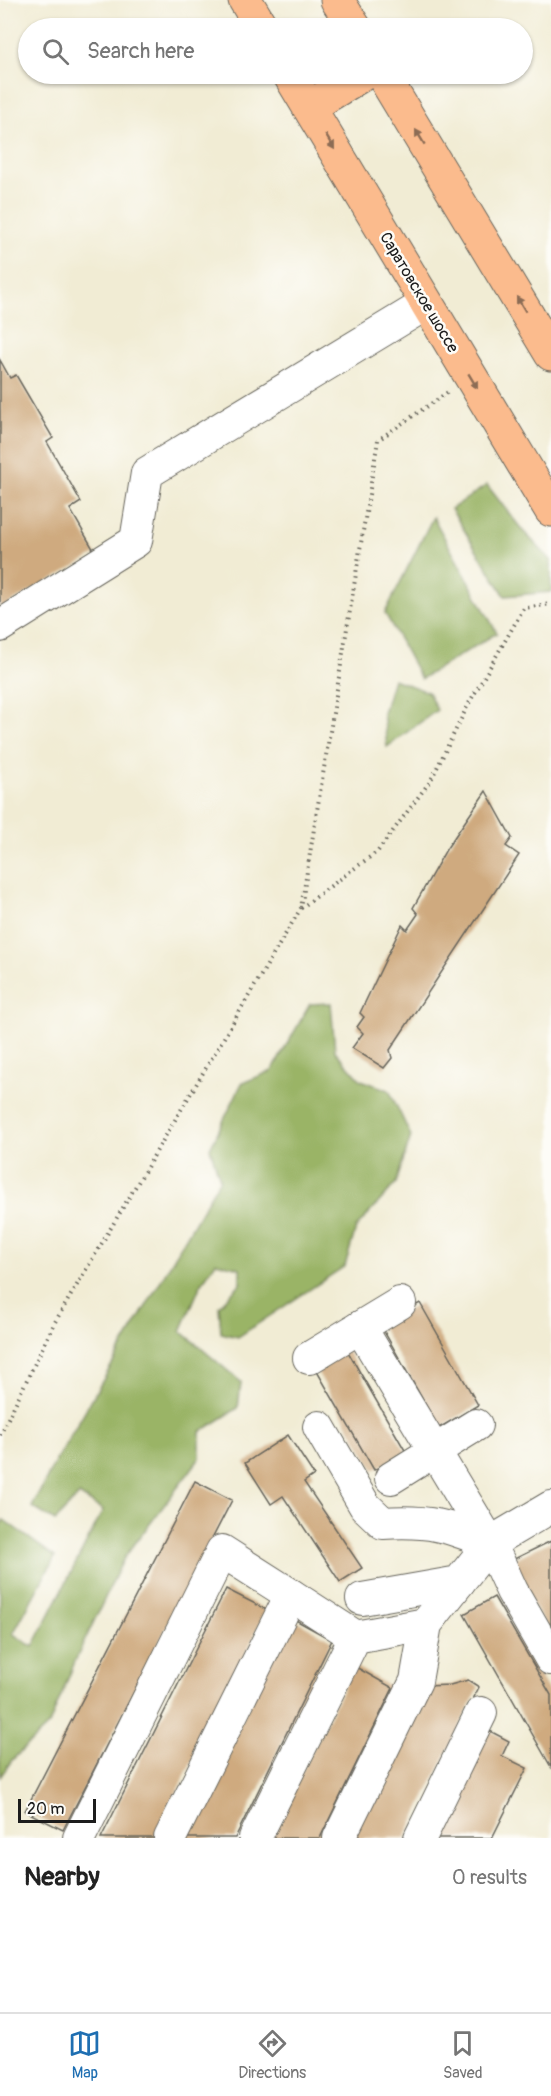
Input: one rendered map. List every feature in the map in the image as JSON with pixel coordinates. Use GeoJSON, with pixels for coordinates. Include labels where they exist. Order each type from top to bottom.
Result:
{"type":"FeatureCollection","features":[{"type":"Feature","properties":{"kind":"main road"},"geometry":{"type":"LineString","coordinates":[[245,0],[256,18]]}},
{"type":"Feature","properties":{"kind":"main road"},"geometry":{"type":"LineString","coordinates":[[337,0],[349,18]]}},
{"type":"Feature","properties":{"kind":"main road","name":"Саратовское шоссе"},"geometry":{"type":"LineString","coordinates":[[295,84],[551,510]]}},
{"type":"Feature","properties":{"kind":"main road"},"geometry":{"type":"LineString","coordinates":[[309,107],[347,84]]}},
{"type":"Feature","properties":{"kind":"main road"},"geometry":{"type":"LineString","coordinates":[[388,84],[549,346]]}},
{"type":"Feature","properties":{"kind":"lane"},"geometry":{"type":"LineString","coordinates":[[0,626],[136,541],[147,473],[426,304]]}},
{"type":"Feature","properties":{"kind":"lane"},"geometry":{"type":"LineString","coordinates":[[309,1358],[400,1303]]}},
{"type":"Feature","properties":{"kind":"lane"},"geometry":{"type":"LineString","coordinates":[[360,1327],[490,1543],[512,1591],[551,1659]]}},
{"type":"Feature","properties":{"kind":"lane"},"geometry":{"type":"LineString","coordinates":[[391,1478],[476,1425]]}},
{"type":"Feature","properties":{"kind":"lane"},"geometry":{"type":"LineString","coordinates":[[319,1427],[365,1506],[383,1523],[415,1521],[447,1525],[490,1543]]}},
{"type":"Feature","properties":{"kind":"lane"},"geometry":{"type":"LineString","coordinates":[[339,1838],[416,1681],[426,1624],[490,1543],[551,1507]]}},
{"type":"Feature","properties":{"kind":"lane"},"geometry":{"type":"LineString","coordinates":[[80,1838],[222,1551],[356,1636],[426,1624]]}},
{"type":"Feature","properties":{"kind":"lane"},"geometry":{"type":"LineString","coordinates":[[363,1599],[459,1582]]}},
{"type":"Feature","properties":{"kind":"lane"},"geometry":{"type":"LineString","coordinates":[[170,1838],[291,1596]]}},
{"type":"Feature","properties":{"kind":"lane"},"geometry":{"type":"LineString","coordinates":[[255,1838],[356,1636]]}},
{"type":"Feature","properties":{"kind":"lane"},"geometry":{"type":"LineString","coordinates":[[420,1838],[481,1713]]}},
{"type":"Feature","properties":{"kind":"path"},"geometry":{"type":"LineString","coordinates":[[0,1435],[55,1322],[301,908],[378,440],[471,377]]}},
{"type":"Feature","properties":{"kind":"path"},"geometry":{"type":"LineString","coordinates":[[301,908],[378,851],[431,780],[468,705],[524,608],[551,604]]}},
{"type":"Feature","properties":{"kind":"green space"},"geometry":{"type":"Polygon","coordinates":[[[487,485],[523,531],[551,560],[551,592],[505,596],[451,509],[487,485]]]}},
{"type":"Feature","properties":{"kind":"green space"},"geometry":{"type":"Polygon","coordinates":[[[433,517],[497,633],[421,679],[385,613],[433,517]]]}},
{"type":"Feature","properties":{"kind":"green space"},"geometry":{"type":"Polygon","coordinates":[[[393,679],[428,692],[437,710],[387,747],[383,713],[393,679]]]}},
{"type":"Feature","properties":{"kind":"green space"},"geometry":{"type":"Polygon","coordinates":[[[331,1003],[335,1051],[361,1080],[389,1090],[411,1136],[396,1183],[356,1228],[345,1266],[238,1337],[221,1333],[219,1306],[240,1284],[240,1268],[216,1262],[201,1284],[181,1331],[241,1382],[238,1408],[200,1432],[200,1458],[124,1558],[76,1659],[49,1725],[12,1760],[0,1777],[0,1527],[4,1520],[55,1557],[13,1634],[33,1647],[103,1510],[79,1495],[55,1521],[32,1507],[54,1464],[220,1179],[210,1148],[242,1083],[272,1071],[310,1004],[331,1003]]]}},
{"type":"Feature","properties":{"kind":"building"},"geometry":{"type":"Polygon","coordinates":[[[0,360],[10,378],[16,375],[53,438],[47,442],[81,502],[70,509],[96,554],[0,609],[0,360]]]}},
{"type":"Feature","properties":{"kind":"building"},"geometry":{"type":"Polygon","coordinates":[[[486,791],[512,838],[506,846],[519,855],[390,1050],[392,1058],[384,1068],[352,1048],[363,1033],[357,1027],[364,1017],[360,1013],[402,925],[407,930],[418,914],[413,908],[447,848],[486,791]]]}},
{"type":"Feature","properties":{"kind":"building"},"geometry":{"type":"Polygon","coordinates":[[[420,1303],[478,1405],[439,1428],[381,1326],[420,1303]]]}},
{"type":"Feature","properties":{"kind":"building"},"geometry":{"type":"Polygon","coordinates":[[[347,1350],[406,1452],[374,1470],[315,1368],[347,1350]]]}},
{"type":"Feature","properties":{"kind":"building"},"geometry":{"type":"Polygon","coordinates":[[[288,1435],[314,1475],[304,1482],[362,1568],[340,1582],[283,1496],[271,1504],[245,1463],[288,1435]]]}},
{"type":"Feature","properties":{"kind":"building"},"geometry":{"type":"Polygon","coordinates":[[[195,1481],[232,1500],[63,1830],[25,1811],[195,1481]]]}},
{"type":"Feature","properties":{"kind":"building"},"geometry":{"type":"Polygon","coordinates":[[[551,1541],[551,1635],[508,1562],[551,1541]]]}},
{"type":"Feature","properties":{"kind":"building"},"geometry":{"type":"Polygon","coordinates":[[[226,1589],[267,1610],[154,1838],[101,1838],[226,1589]]]}},
{"type":"Feature","properties":{"kind":"building"},"geometry":{"type":"Polygon","coordinates":[[[494,1597],[551,1695],[551,1767],[464,1614],[494,1597]]]}},
{"type":"Feature","properties":{"kind":"building"},"geometry":{"type":"Polygon","coordinates":[[[292,1618],[332,1640],[235,1838],[182,1838],[292,1618]]]}},
{"type":"Feature","properties":{"kind":"building"},"geometry":{"type":"Polygon","coordinates":[[[354,1666],[393,1688],[320,1838],[269,1838],[354,1666]]]}},
{"type":"Feature","properties":{"kind":"building"},"geometry":{"type":"Polygon","coordinates":[[[468,1680],[479,1687],[405,1838],[351,1838],[425,1686],[450,1685],[468,1680]]]}},
{"type":"Feature","properties":{"kind":"building"},"geometry":{"type":"Polygon","coordinates":[[[488,1730],[509,1741],[502,1756],[527,1768],[492,1838],[434,1838],[488,1730]]]}}]}
